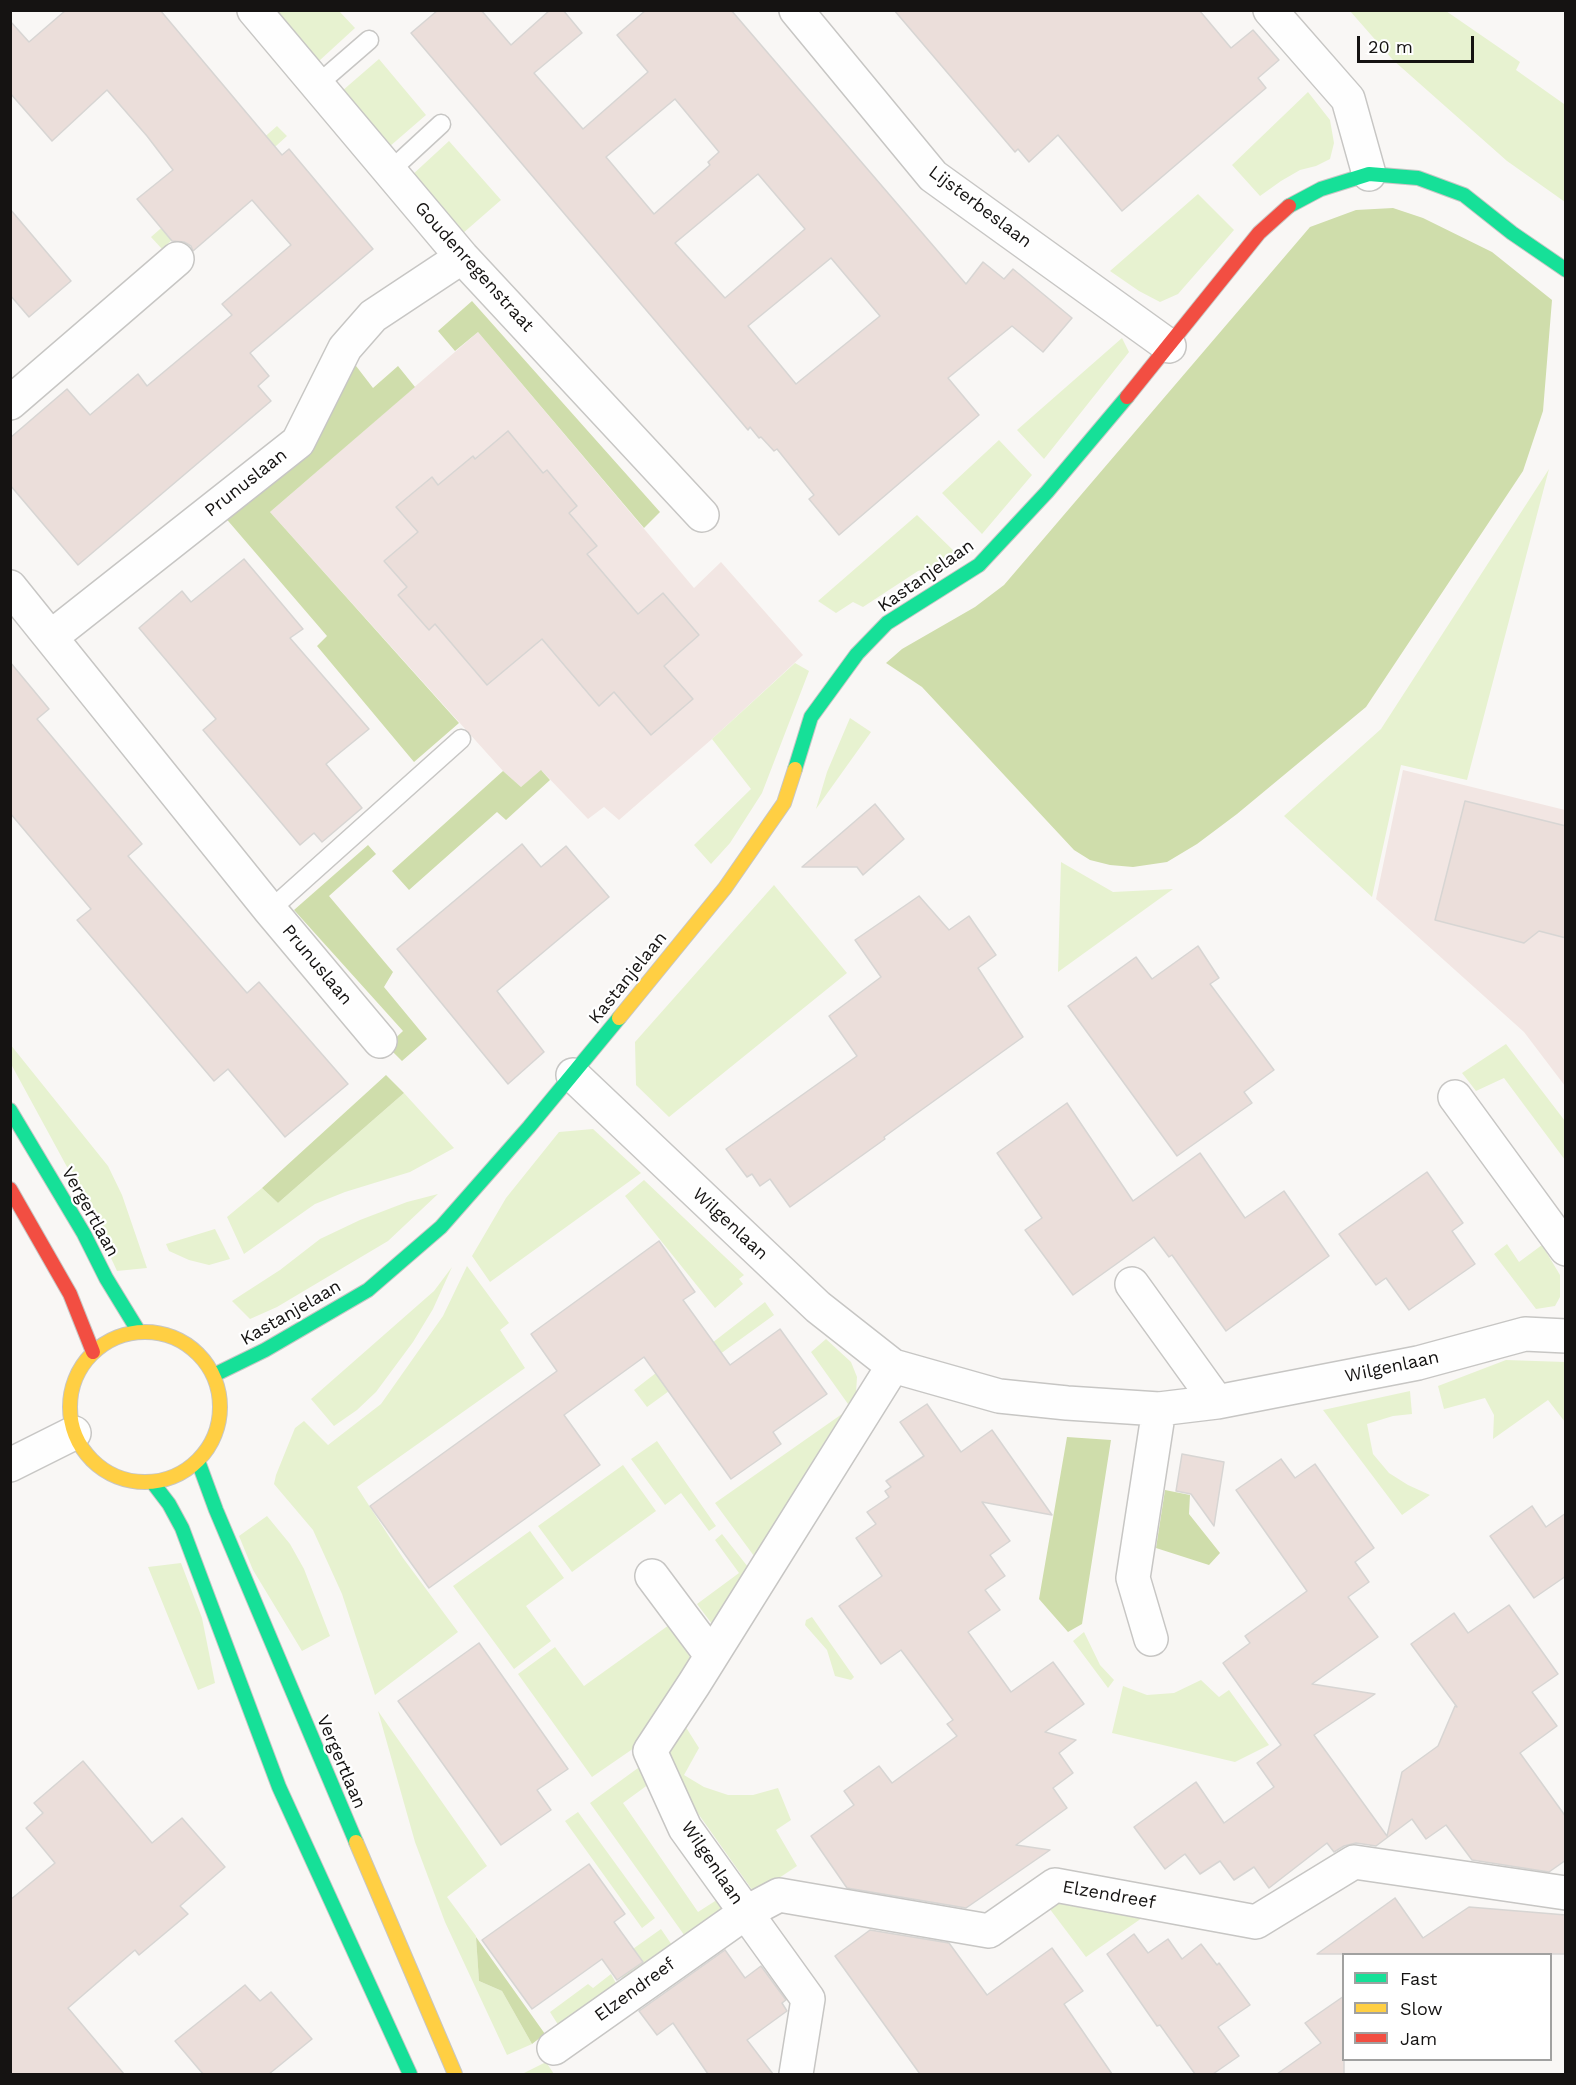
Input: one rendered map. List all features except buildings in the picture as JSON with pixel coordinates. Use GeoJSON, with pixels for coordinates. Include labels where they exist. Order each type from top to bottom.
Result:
{"type":"FeatureCollection","features":[{"type":"Feature","properties":{"kind":"street","name":"Goudenregenstraat"},"geometry":{"type":"LineString","coordinates":[[254,10],[462,257],[702,515]]}},
{"type":"Feature","properties":{"kind":"street","name":"Lijsterbeslaan"},"geometry":{"type":"LineString","coordinates":[[796,10],[933,176],[1169,346]]}},
{"type":"Feature","properties":{"kind":"street"},"geometry":{"type":"LineString","coordinates":[[1270,10],[1348,99],[1369,174]]}},
{"type":"Feature","properties":{"kind":"street","name":"Kastanjelaan"},"geometry":{"type":"LineString","coordinates":[[214,1375],[265,1350],[368,1290],[441,1227],[573,1075],[725,888],[784,803],[811,717],[857,654],[887,623],[979,565],[1047,492],[1169,346],[1259,233],[1285,208],[1321,189],[1369,174],[1418,178],[1464,195],[1512,233],[1566,270]]}},
{"type":"Feature","properties":{"kind":"street","name":"Prunuslaan"},"geometry":{"type":"LineString","coordinates":[[51,637],[298,442],[345,348],[373,316],[462,257]]}},
{"type":"Feature","properties":{"kind":"street"},"geometry":{"type":"LineString","coordinates":[[14,392],[177,259]]}},
{"type":"Feature","properties":{"kind":"street","name":"Prunuslaan"},"geometry":{"type":"LineString","coordinates":[[10,587],[270,910],[380,1041]]}},
{"type":"Feature","properties":{"kind":"street","name":"Wilgenlaan"},"geometry":{"type":"LineString","coordinates":[[573,1075],[818,1307],[893,1366],[999,1396],[1159,1409],[1217,1402],[1418,1362],[1525,1334],[1566,1336]]}},
{"type":"Feature","properties":{"kind":"street"},"geometry":{"type":"LineString","coordinates":[[1455,1097],[1566,1249]]}},
{"type":"Feature","properties":{"kind":"street","name":"Vergertlaan"},"geometry":{"type":"LineString","coordinates":[[10,1110],[139,1332]]}},
{"type":"Feature","properties":{"kind":"street"},"geometry":{"type":"LineString","coordinates":[[10,1189],[70,1294],[93,1352]]}},
{"type":"Feature","properties":{"kind":"street"},"geometry":{"type":"LineString","coordinates":[[1132,1284],[1217,1402]]}},
{"type":"Feature","properties":{"kind":"street"},"geometry":{"type":"LineString","coordinates":[[139,1332],[157,1332],[175,1338],[191,1347],[214,1375],[221,1405],[216,1436],[198,1461],[177,1476],[153,1483],[128,1482],[104,1472],[86,1455],[74,1433],[69,1404],[76,1376],[93,1352],[114,1338],[139,1332]]}},
{"type":"Feature","properties":{"kind":"street","name":"Wilgenlaan"},"geometry":{"type":"LineString","coordinates":[[796,2074],[808,1999],[686,1828],[650,1751],[893,1366]]}},
{"type":"Feature","properties":{"kind":"street"},"geometry":{"type":"LineString","coordinates":[[1151,1639],[1133,1578],[1159,1409]]}},
{"type":"Feature","properties":{"kind":"street"},"geometry":{"type":"LineString","coordinates":[[10,1465],[74,1433]]}},
{"type":"Feature","properties":{"kind":"street","name":"Vergertlaan"},"geometry":{"type":"LineString","coordinates":[[198,1461],[280,1664],[455,2074]]}},
{"type":"Feature","properties":{"kind":"street"},"geometry":{"type":"LineString","coordinates":[[153,1483],[169,1504],[182,1528],[279,1787],[410,2074]]}},
{"type":"Feature","properties":{"kind":"street"},"geometry":{"type":"LineString","coordinates":[[652,1576],[711,1655]]}},
{"type":"Feature","properties":{"kind":"street","name":"Elzendreef"},"geometry":{"type":"LineString","coordinates":[[554,2048],[745,1913],[779,1895],[989,1931],[1055,1885],[1256,1922],[1354,1862],[1566,1893]]}},
{"type":"Feature","properties":{"kind":"lane"},"geometry":{"type":"LineString","coordinates":[[317,85],[369,40]]}},
{"type":"Feature","properties":{"kind":"lane"},"geometry":{"type":"LineString","coordinates":[[390,171],[441,124]]}},
{"type":"Feature","properties":{"kind":"lane"},"geometry":{"type":"LineString","coordinates":[[270,910],[461,739]]}},
{"type":"Feature","properties":{"kind":"shaded area"},"geometry":{"type":"Polygon","coordinates":[[[478,332],[694,588],[721,562],[803,655],[619,820],[604,807],[588,819],[542,771],[521,787],[503,771],[270,512],[478,332]]]}},
{"type":"Feature","properties":{"kind":"shaded area"},"geometry":{"type":"Polygon","coordinates":[[[1403,770],[1565,810],[1565,1086],[1524,1032],[1376,899],[1403,770]]]}},
{"type":"Feature","properties":{"kind":"green space"},"geometry":{"type":"Polygon","coordinates":[[[275,11],[339,11],[355,28],[319,61],[275,11]]]}},
{"type":"Feature","properties":{"kind":"green space"},"geometry":{"type":"Polygon","coordinates":[[[1350,11],[1446,11],[1520,62],[1516,70],[1565,103],[1565,202],[1507,161],[1393,60],[1350,11]]]}},
{"type":"Feature","properties":{"kind":"green space"},"geometry":{"type":"Polygon","coordinates":[[[379,59],[426,115],[389,147],[342,91],[379,59]]]}},
{"type":"Feature","properties":{"kind":"green space"},"geometry":{"type":"Polygon","coordinates":[[[1308,92],[1330,120],[1334,143],[1330,159],[1300,170],[1260,196],[1232,165],[1308,92]]]}},
{"type":"Feature","properties":{"kind":"green space"},"geometry":{"type":"Polygon","coordinates":[[[277,126],[287,136],[162,249],[151,237],[277,126]]]}},
{"type":"Feature","properties":{"kind":"green space"},"geometry":{"type":"Polygon","coordinates":[[[449,141],[501,200],[462,234],[411,176],[449,141]]]}},
{"type":"Feature","properties":{"kind":"green space"},"geometry":{"type":"Polygon","coordinates":[[[1198,194],[1234,230],[1178,294],[1160,302],[1110,271],[1198,194]]]}},
{"type":"Feature","properties":{"kind":"green space"},"geometry":{"type":"Polygon","coordinates":[[[1393,208],[1423,218],[1492,252],[1552,300],[1543,411],[1523,471],[1366,707],[1237,814],[1197,844],[1167,862],[1133,867],[1090,860],[1074,850],[922,687],[886,663],[902,649],[975,607],[1004,585],[1310,227],[1356,210],[1393,208]]]}},
{"type":"Feature","properties":{"kind":"green space"},"geometry":{"type":"Polygon","coordinates":[[[472,301],[660,512],[644,528],[478,332],[455,351],[438,331],[472,301]]]}},
{"type":"Feature","properties":{"kind":"green space"},"geometry":{"type":"Polygon","coordinates":[[[1122,338],[1129,352],[1044,459],[1017,430],[1122,338]]]}},
{"type":"Feature","properties":{"kind":"green space"},"geometry":{"type":"Polygon","coordinates":[[[353,362],[373,388],[398,366],[415,387],[270,512],[459,723],[414,762],[317,646],[327,636],[223,515],[353,362]]]}},
{"type":"Feature","properties":{"kind":"green space"},"geometry":{"type":"Polygon","coordinates":[[[999,440],[1032,475],[982,534],[942,493],[999,440]]]}},
{"type":"Feature","properties":{"kind":"green space"},"geometry":{"type":"Polygon","coordinates":[[[1549,469],[1467,780],[1401,765],[1372,897],[1284,816],[1381,729],[1549,469]]]}},
{"type":"Feature","properties":{"kind":"green space"},"geometry":{"type":"Polygon","coordinates":[[[917,515],[956,553],[943,564],[918,571],[863,607],[853,602],[836,613],[818,601],[917,515]]]}},
{"type":"Feature","properties":{"kind":"green space"},"geometry":{"type":"Polygon","coordinates":[[[795,663],[809,671],[762,793],[730,843],[711,864],[694,845],[751,789],[712,739],[795,663]]]}},
{"type":"Feature","properties":{"kind":"green space"},"geometry":{"type":"Polygon","coordinates":[[[850,718],[871,732],[816,809],[827,772],[850,718]]]}},
{"type":"Feature","properties":{"kind":"green space"},"geometry":{"type":"Polygon","coordinates":[[[541,770],[550,780],[506,820],[497,812],[409,890],[392,871],[503,771],[521,787],[541,770]]]}},
{"type":"Feature","properties":{"kind":"green space"},"geometry":{"type":"Polygon","coordinates":[[[368,845],[376,854],[329,896],[393,972],[384,987],[427,1039],[402,1061],[387,1046],[403,1031],[294,910],[368,845]]]}},
{"type":"Feature","properties":{"kind":"green space"},"geometry":{"type":"Polygon","coordinates":[[[1061,862],[1113,892],[1173,889],[1058,972],[1061,862]]]}},
{"type":"Feature","properties":{"kind":"green space"},"geometry":{"type":"Polygon","coordinates":[[[774,885],[847,973],[669,1117],[636,1085],[635,1042],[774,885]]]}},
{"type":"Feature","properties":{"kind":"green space"},"geometry":{"type":"Polygon","coordinates":[[[10,1044],[108,1166],[122,1195],[147,1268],[117,1271],[79,1189],[11,1064],[10,1044]]]}},
{"type":"Feature","properties":{"kind":"green space"},"geometry":{"type":"Polygon","coordinates":[[[1506,1044],[1565,1121],[1565,1160],[1504,1078],[1476,1091],[1462,1073],[1506,1044]]]}},
{"type":"Feature","properties":{"kind":"green space"},"geometry":{"type":"Polygon","coordinates":[[[386,1075],[404,1093],[278,1203],[262,1188],[386,1075]]]}},
{"type":"Feature","properties":{"kind":"green space"},"geometry":{"type":"Polygon","coordinates":[[[404,1093],[454,1148],[410,1172],[315,1204],[244,1254],[227,1217],[262,1188],[278,1203],[404,1093]]]}},
{"type":"Feature","properties":{"kind":"green space"},"geometry":{"type":"Polygon","coordinates":[[[593,1129],[641,1173],[490,1282],[472,1256],[506,1198],[559,1132],[593,1129]]]}},
{"type":"Feature","properties":{"kind":"green space"},"geometry":{"type":"Polygon","coordinates":[[[644,1180],[744,1275],[739,1279],[743,1284],[715,1308],[625,1196],[644,1180]]]}},
{"type":"Feature","properties":{"kind":"green space"},"geometry":{"type":"Polygon","coordinates":[[[438,1194],[388,1241],[277,1307],[250,1319],[232,1301],[280,1270],[320,1239],[360,1220],[407,1202],[438,1194]]]}},
{"type":"Feature","properties":{"kind":"green space"},"geometry":{"type":"Polygon","coordinates":[[[215,1229],[230,1259],[209,1265],[189,1260],[169,1251],[166,1244],[215,1229]]]}},
{"type":"Feature","properties":{"kind":"green space"},"geometry":{"type":"Polygon","coordinates":[[[1507,1244],[1519,1262],[1542,1245],[1560,1275],[1560,1297],[1555,1306],[1536,1309],[1494,1254],[1507,1244]]]}},
{"type":"Feature","properties":{"kind":"green space"},"geometry":{"type":"Polygon","coordinates":[[[467,1266],[509,1323],[500,1330],[525,1368],[357,1487],[403,1558],[458,1632],[375,1695],[342,1594],[313,1530],[274,1484],[295,1428],[304,1421],[328,1445],[381,1404],[443,1316],[467,1266]]]}},
{"type":"Feature","properties":{"kind":"green space"},"geometry":{"type":"Polygon","coordinates":[[[452,1267],[433,1309],[413,1342],[376,1392],[357,1410],[334,1426],[311,1399],[434,1291],[452,1267]]]}},
{"type":"Feature","properties":{"kind":"green space"},"geometry":{"type":"Polygon","coordinates":[[[765,1302],[774,1315],[647,1407],[634,1390],[705,1335],[712,1343],[765,1302]]]}},
{"type":"Feature","properties":{"kind":"green space"},"geometry":{"type":"Polygon","coordinates":[[[826,1339],[851,1362],[857,1377],[856,1393],[848,1404],[811,1352],[826,1339]]]}},
{"type":"Feature","properties":{"kind":"green space"},"geometry":{"type":"Polygon","coordinates":[[[1506,1360],[1565,1362],[1565,1422],[1548,1400],[1493,1439],[1494,1415],[1485,1398],[1444,1409],[1438,1386],[1506,1360]]]}},
{"type":"Feature","properties":{"kind":"green space"},"geometry":{"type":"Polygon","coordinates":[[[1410,1391],[1412,1414],[1393,1416],[1367,1424],[1373,1454],[1389,1473],[1430,1495],[1402,1515],[1323,1410],[1410,1391]]]}},
{"type":"Feature","properties":{"kind":"green space"},"geometry":{"type":"Polygon","coordinates":[[[842,1414],[754,1556],[715,1503],[842,1414]]]}},
{"type":"Feature","properties":{"kind":"green space"},"geometry":{"type":"Polygon","coordinates":[[[1067,1437],[1111,1440],[1082,1624],[1068,1632],[1039,1599],[1067,1437]]]}},
{"type":"Feature","properties":{"kind":"green space"},"geometry":{"type":"Polygon","coordinates":[[[657,1441],[716,1526],[709,1531],[681,1493],[665,1505],[631,1459],[657,1441]]]}},
{"type":"Feature","properties":{"kind":"green space"},"geometry":{"type":"Polygon","coordinates":[[[623,1465],[656,1511],[572,1572],[538,1526],[623,1465]]]}},
{"type":"Feature","properties":{"kind":"green space"},"geometry":{"type":"Polygon","coordinates":[[[1165,1490],[1190,1495],[1189,1514],[1220,1553],[1209,1565],[1156,1548],[1165,1490]]]}},
{"type":"Feature","properties":{"kind":"green space"},"geometry":{"type":"Polygon","coordinates":[[[267,1516],[290,1544],[304,1569],[330,1636],[302,1651],[253,1570],[239,1536],[267,1516]]]}},
{"type":"Feature","properties":{"kind":"green space"},"geometry":{"type":"Polygon","coordinates":[[[530,1531],[564,1578],[526,1606],[551,1641],[514,1669],[453,1586],[530,1531]]]}},
{"type":"Feature","properties":{"kind":"green space"},"geometry":{"type":"Polygon","coordinates":[[[722,1534],[748,1567],[712,1624],[697,1604],[739,1573],[715,1540],[722,1534]]]}},
{"type":"Feature","properties":{"kind":"green space"},"geometry":{"type":"Polygon","coordinates":[[[181,1563],[202,1618],[215,1683],[198,1690],[148,1567],[181,1563]]]}},
{"type":"Feature","properties":{"kind":"green space"},"geometry":{"type":"Polygon","coordinates":[[[812,1617],[854,1677],[851,1680],[835,1676],[827,1650],[805,1625],[806,1620],[812,1617]]]}},
{"type":"Feature","properties":{"kind":"green space"},"geometry":{"type":"Polygon","coordinates":[[[669,1625],[690,1657],[637,1746],[592,1777],[518,1674],[555,1647],[584,1686],[669,1625]]]}},
{"type":"Feature","properties":{"kind":"green space"},"geometry":{"type":"Polygon","coordinates":[[[1084,1632],[1100,1665],[1114,1680],[1108,1688],[1073,1641],[1084,1632]]]}},
{"type":"Feature","properties":{"kind":"green space"},"geometry":{"type":"Polygon","coordinates":[[[1201,1680],[1219,1697],[1229,1690],[1269,1745],[1235,1762],[1112,1733],[1123,1686],[1147,1695],[1174,1693],[1201,1680]]]}},
{"type":"Feature","properties":{"kind":"green space"},"geometry":{"type":"Polygon","coordinates":[[[378,1711],[487,1866],[447,1897],[476,1936],[479,1981],[502,1991],[532,2044],[507,2055],[445,1922],[415,1842],[378,1711]]]}},
{"type":"Feature","properties":{"kind":"green space"},"geometry":{"type":"Polygon","coordinates":[[[682,1721],[699,1748],[684,1775],[704,1787],[728,1795],[753,1795],[778,1788],[791,1820],[776,1830],[797,1866],[755,1894],[668,1771],[669,1741],[682,1721]]]}},
{"type":"Feature","properties":{"kind":"green space"},"geometry":{"type":"Polygon","coordinates":[[[638,1768],[649,1784],[623,1803],[698,1912],[726,1894],[731,1906],[687,1939],[590,1803],[638,1768]]]}},
{"type":"Feature","properties":{"kind":"green space"},"geometry":{"type":"Polygon","coordinates":[[[578,1812],[655,1918],[642,1928],[565,1821],[578,1812]]]}},
{"type":"Feature","properties":{"kind":"green space"},"geometry":{"type":"Polygon","coordinates":[[[1063,1893],[1152,1911],[1086,1957],[1046,1904],[1063,1893]]]}},
{"type":"Feature","properties":{"kind":"green space"},"geometry":{"type":"Polygon","coordinates":[[[661,1929],[674,1948],[627,1984],[617,1971],[630,1951],[661,1929]]]}},
{"type":"Feature","properties":{"kind":"green space"},"geometry":{"type":"Polygon","coordinates":[[[476,1937],[545,2034],[532,2044],[502,1991],[479,1981],[476,1937]]]}},
{"type":"Feature","properties":{"kind":"green space"},"geometry":{"type":"Polygon","coordinates":[[[611,1974],[619,1989],[562,2031],[550,2012],[588,1984],[593,1988],[611,1974]]]}},
{"type":"Feature","properties":{"kind":"green space"},"geometry":{"type":"Polygon","coordinates":[[[546,2062],[554,2074],[522,2074],[546,2062]]]}},
{"type":"Feature","properties":{"kind":"traffic: fast"},"geometry":{"type":"LineString","coordinates":[[1289,206],[1321,189],[1369,174],[1418,178],[1464,195],[1512,233],[1566,270]]}},
{"type":"Feature","properties":{"kind":"traffic: fast"},"geometry":{"type":"LineString","coordinates":[[795,769],[811,717],[857,654],[887,623],[979,565],[1047,492],[1127,397]]}},
{"type":"Feature","properties":{"kind":"traffic: fast"},"geometry":{"type":"LineString","coordinates":[[214,1375],[265,1350],[368,1290],[441,1227],[529,1127],[619,1018]]}},
{"type":"Feature","properties":{"kind":"traffic: fast"},"geometry":{"type":"LineString","coordinates":[[10,1110],[139,1332]]}},
{"type":"Feature","properties":{"kind":"traffic: fast"},"geometry":{"type":"LineString","coordinates":[[198,1461],[216,1510],[356,1842]]}},
{"type":"Feature","properties":{"kind":"traffic: fast"},"geometry":{"type":"LineString","coordinates":[[153,1483],[169,1504],[182,1528],[279,1787],[410,2074]]}},
{"type":"Feature","properties":{"kind":"traffic: slow"},"geometry":{"type":"LineString","coordinates":[[619,1018],[725,888],[784,803],[795,769]]}},
{"type":"Feature","properties":{"kind":"traffic: slow"},"geometry":{"type":"LineString","coordinates":[[145,1332],[174,1337],[187,1344],[198,1354],[208,1365],[215,1378],[220,1407],[215,1436],[208,1449],[198,1460],[187,1470],[174,1477],[145,1482],[116,1477],[103,1470],[92,1460],[82,1449],[75,1436],[70,1407],[75,1378],[82,1365],[92,1354],[103,1344],[116,1337],[145,1332]]}},
{"type":"Feature","properties":{"kind":"traffic: slow"},"geometry":{"type":"LineString","coordinates":[[356,1842],[455,2074]]}},
{"type":"Feature","properties":{"kind":"traffic: jam"},"geometry":{"type":"LineString","coordinates":[[1127,397],[1259,233],[1289,206]]}},
{"type":"Feature","properties":{"kind":"traffic: jam"},"geometry":{"type":"LineString","coordinates":[[10,1189],[70,1294],[93,1352]]}}]}
